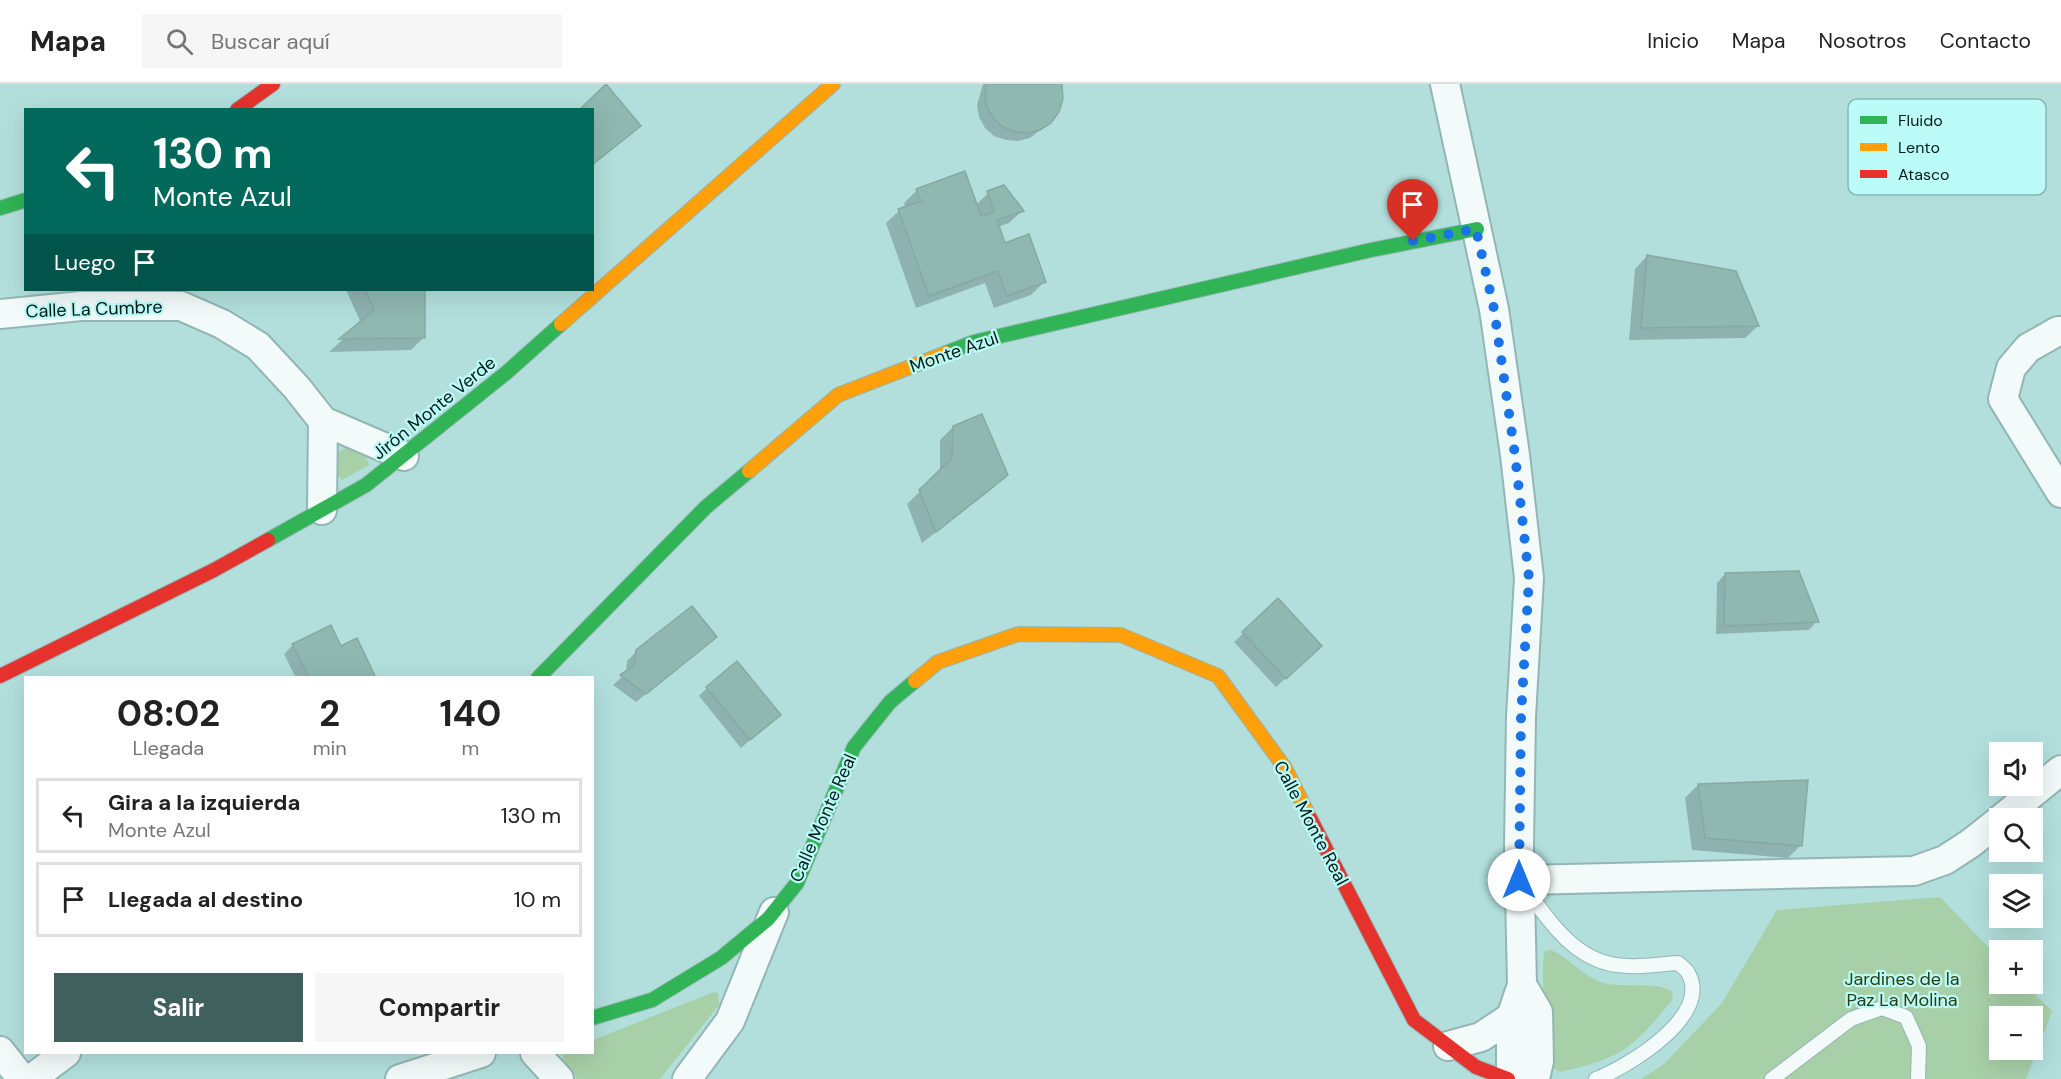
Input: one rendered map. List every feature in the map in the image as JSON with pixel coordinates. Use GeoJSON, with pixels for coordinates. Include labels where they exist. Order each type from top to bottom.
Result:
{"type":"FeatureCollection","features":[{"type":"Feature","properties":{"kind":"street"},"geometry":{"type":"LineString","coordinates":[[240,108],[273,84]]}},
{"type":"Feature","properties":{"kind":"street","name":"Jirón Monte Verde"},"geometry":{"type":"LineString","coordinates":[[0,676],[214,570],[366,485],[515,365],[833,84]]}},
{"type":"Feature","properties":{"kind":"street"},"geometry":{"type":"LineString","coordinates":[[1445,84],[1494,309],[1515,455],[1529,578],[1521,717],[1519,880],[1522,985],[1511,1017],[1511,1066],[1515,1079]]}},
{"type":"Feature","properties":{"kind":"street"},"geometry":{"type":"LineString","coordinates":[[0,208],[24,201]]}},
{"type":"Feature","properties":{"kind":"street","name":"Monte Azul"},"geometry":{"type":"LineString","coordinates":[[540,676],[706,507],[838,395],[974,342],[1371,250],[1476,229]]}},
{"type":"Feature","properties":{"kind":"street","name":"Calle La Cumbre"},"geometry":{"type":"LineString","coordinates":[[0,314],[81,306],[181,306],[222,324],[258,346],[297,388],[323,421],[404,456]]}},
{"type":"Feature","properties":{"kind":"street"},"geometry":{"type":"LineString","coordinates":[[2061,331],[2028,348],[2011,368],[2003,399],[2061,493]]}},
{"type":"Feature","properties":{"kind":"street"},"geometry":{"type":"LineString","coordinates":[[322,510],[323,421]]}},
{"type":"Feature","properties":{"kind":"street","name":"Calle Monte Real"},"geometry":{"type":"LineString","coordinates":[[594,1017],[652,1000],[721,958],[768,919],[797,883],[854,747],[890,702],[938,662],[1018,634],[1121,635],[1218,676],[1286,768],[1414,1020],[1476,1067],[1508,1079]]}},
{"type":"Feature","properties":{"kind":"street"},"geometry":{"type":"LineString","coordinates":[[2015,808],[2061,770]]}},
{"type":"Feature","properties":{"kind":"street"},"geometry":{"type":"LineString","coordinates":[[1519,880],[1914,871],[1945,860],[1989,829]]}},
{"type":"Feature","properties":{"kind":"street"},"geometry":{"type":"LineString","coordinates":[[687,1079],[730,1021],[775,910]]}},
{"type":"Feature","properties":{"kind":"street"},"geometry":{"type":"LineString","coordinates":[[1522,985],[1538,1012],[1539,1061],[1535,1079]]}},
{"type":"Feature","properties":{"kind":"street"},"geometry":{"type":"LineString","coordinates":[[1448,1046],[1481,1037],[1511,1017]]}},
{"type":"Feature","properties":{"kind":"street"},"geometry":{"type":"LineString","coordinates":[[0,1051],[22,1079]]}},
{"type":"Feature","properties":{"kind":"street"},"geometry":{"type":"LineString","coordinates":[[31,1079],[65,1054]]}},
{"type":"Feature","properties":{"kind":"street"},"geometry":{"type":"LineString","coordinates":[[400,1079],[478,1054]]}},
{"type":"Feature","properties":{"kind":"street"},"geometry":{"type":"LineString","coordinates":[[536,1054],[559,1079]]}},
{"type":"Feature","properties":{"kind":"lane"},"geometry":{"type":"LineString","coordinates":[[1519,880],[1552,924],[1575,949],[1602,962],[1626,966],[1678,963],[1688,973],[1693,992],[1684,1016],[1657,1043],[1616,1071],[1596,1079]]}},
{"type":"Feature","properties":{"kind":"lane"},"geometry":{"type":"LineString","coordinates":[[1772,1079],[1851,1019],[1882,1008],[1906,1017],[1919,1046],[1918,1079]]}},
{"type":"Feature","properties":{"kind":"green space"},"geometry":{"type":"Polygon","coordinates":[[[350,447],[365,454],[369,465],[342,480],[334,472],[336,459],[341,450],[350,447]]]}},
{"type":"Feature","properties":{"kind":"green space","name":"Jardines de la Paz La Molina"},"geometry":{"type":"Polygon","coordinates":[[[1940,897],[1989,948],[1989,994],[2035,994],[2052,1011],[2043,1035],[2043,1006],[1989,1006],[1989,1060],[2033,1060],[2026,1079],[1641,1079],[1663,1065],[1722,1003],[1777,910],[1940,897]]]}},
{"type":"Feature","properties":{"kind":"green space"},"geometry":{"type":"Polygon","coordinates":[[[1551,950],[1592,978],[1615,985],[1660,987],[1672,992],[1673,999],[1656,1020],[1623,1050],[1600,1061],[1560,1072],[1553,1068],[1544,991],[1543,962],[1545,951],[1551,950]]]}},
{"type":"Feature","properties":{"kind":"green space"},"geometry":{"type":"Polygon","coordinates":[[[714,992],[718,994],[719,1005],[660,1079],[577,1079],[563,1059],[563,1054],[594,1054],[594,1040],[714,992]]]}},
{"type":"Feature","properties":{"kind":"building"},"geometry":{"type":"Polygon","coordinates":[[[606,84],[641,126],[594,163],[594,108],[581,108],[606,84]]]}},
{"type":"Feature","properties":{"kind":"building"},"geometry":{"type":"Polygon","coordinates":[[[987,84],[1062,84],[1063,99],[1059,112],[1051,123],[1040,130],[1028,133],[1015,132],[1003,127],[987,108],[985,95],[987,84]]]}},
{"type":"Feature","properties":{"kind":"building"},"geometry":{"type":"Polygon","coordinates":[[[965,171],[981,216],[994,212],[987,191],[1004,185],[1024,211],[997,220],[1005,243],[1029,234],[1046,282],[1007,296],[998,271],[929,296],[898,209],[921,201],[916,189],[965,171]]]}},
{"type":"Feature","properties":{"kind":"building"},"geometry":{"type":"Polygon","coordinates":[[[1647,255],[1736,271],[1759,326],[1641,328],[1647,255]]]}},
{"type":"Feature","properties":{"kind":"building"},"geometry":{"type":"Polygon","coordinates":[[[365,291],[425,291],[425,338],[339,339],[374,310],[365,291]]]}},
{"type":"Feature","properties":{"kind":"building"},"geometry":{"type":"Polygon","coordinates":[[[982,414],[1008,475],[936,532],[919,490],[952,458],[953,426],[982,414]]]}},
{"type":"Feature","properties":{"kind":"building"},"geometry":{"type":"Polygon","coordinates":[[[1799,571],[1819,622],[1724,626],[1725,573],[1799,571]]]}},
{"type":"Feature","properties":{"kind":"building"},"geometry":{"type":"Polygon","coordinates":[[[1278,598],[1322,646],[1286,679],[1242,632],[1278,598]]]}},
{"type":"Feature","properties":{"kind":"building"},"geometry":{"type":"Polygon","coordinates":[[[692,606],[717,637],[646,694],[620,675],[634,665],[636,650],[692,606]]]}},
{"type":"Feature","properties":{"kind":"building"},"geometry":{"type":"Polygon","coordinates":[[[331,625],[341,646],[357,638],[375,676],[308,676],[292,644],[331,625]]]}},
{"type":"Feature","properties":{"kind":"building"},"geometry":{"type":"Polygon","coordinates":[[[737,661],[781,715],[750,740],[706,687],[737,661]]]}},
{"type":"Feature","properties":{"kind":"building"},"geometry":{"type":"Polygon","coordinates":[[[1808,780],[1802,846],[1705,838],[1698,784],[1808,780]]]}},
{"type":"Feature","properties":{"kind":"traffic: fast"},"geometry":{"type":"LineString","coordinates":[[0,208],[24,201]]}},
{"type":"Feature","properties":{"kind":"traffic: fast"},"geometry":{"type":"LineString","coordinates":[[946,353],[974,342],[1371,250],[1477,229]]}},
{"type":"Feature","properties":{"kind":"traffic: fast"},"geometry":{"type":"LineString","coordinates":[[268,540],[366,485],[506,373],[561,324]]}},
{"type":"Feature","properties":{"kind":"traffic: fast"},"geometry":{"type":"LineString","coordinates":[[540,676],[706,507],[749,471]]}},
{"type":"Feature","properties":{"kind":"traffic: fast"},"geometry":{"type":"LineString","coordinates":[[594,1017],[652,1000],[721,958],[768,919],[797,883],[854,747],[890,702],[915,681]]}},
{"type":"Feature","properties":{"kind":"traffic: slow"},"geometry":{"type":"LineString","coordinates":[[561,324],[833,84]]}},
{"type":"Feature","properties":{"kind":"traffic: slow"},"geometry":{"type":"LineString","coordinates":[[749,471],[838,395],[946,353]]}},
{"type":"Feature","properties":{"kind":"traffic: slow"},"geometry":{"type":"LineString","coordinates":[[915,681],[938,662],[1018,634],[1121,635],[1218,676],[1285,768],[1310,818]]}},
{"type":"Feature","properties":{"kind":"traffic: jam"},"geometry":{"type":"LineString","coordinates":[[240,108],[273,84]]}},
{"type":"Feature","properties":{"kind":"traffic: jam"},"geometry":{"type":"LineString","coordinates":[[0,676],[214,570],[268,540]]}},
{"type":"Feature","properties":{"kind":"traffic: jam"},"geometry":{"type":"LineString","coordinates":[[1310,818],[1414,1020],[1476,1067],[1508,1079]]}},
{"type":"Feature","properties":{"kind":"route"},"geometry":{"type":"LineString","coordinates":[[1413,241],[1476,229],[1494,309],[1515,455],[1529,578],[1521,717],[1519,880]]}}]}
